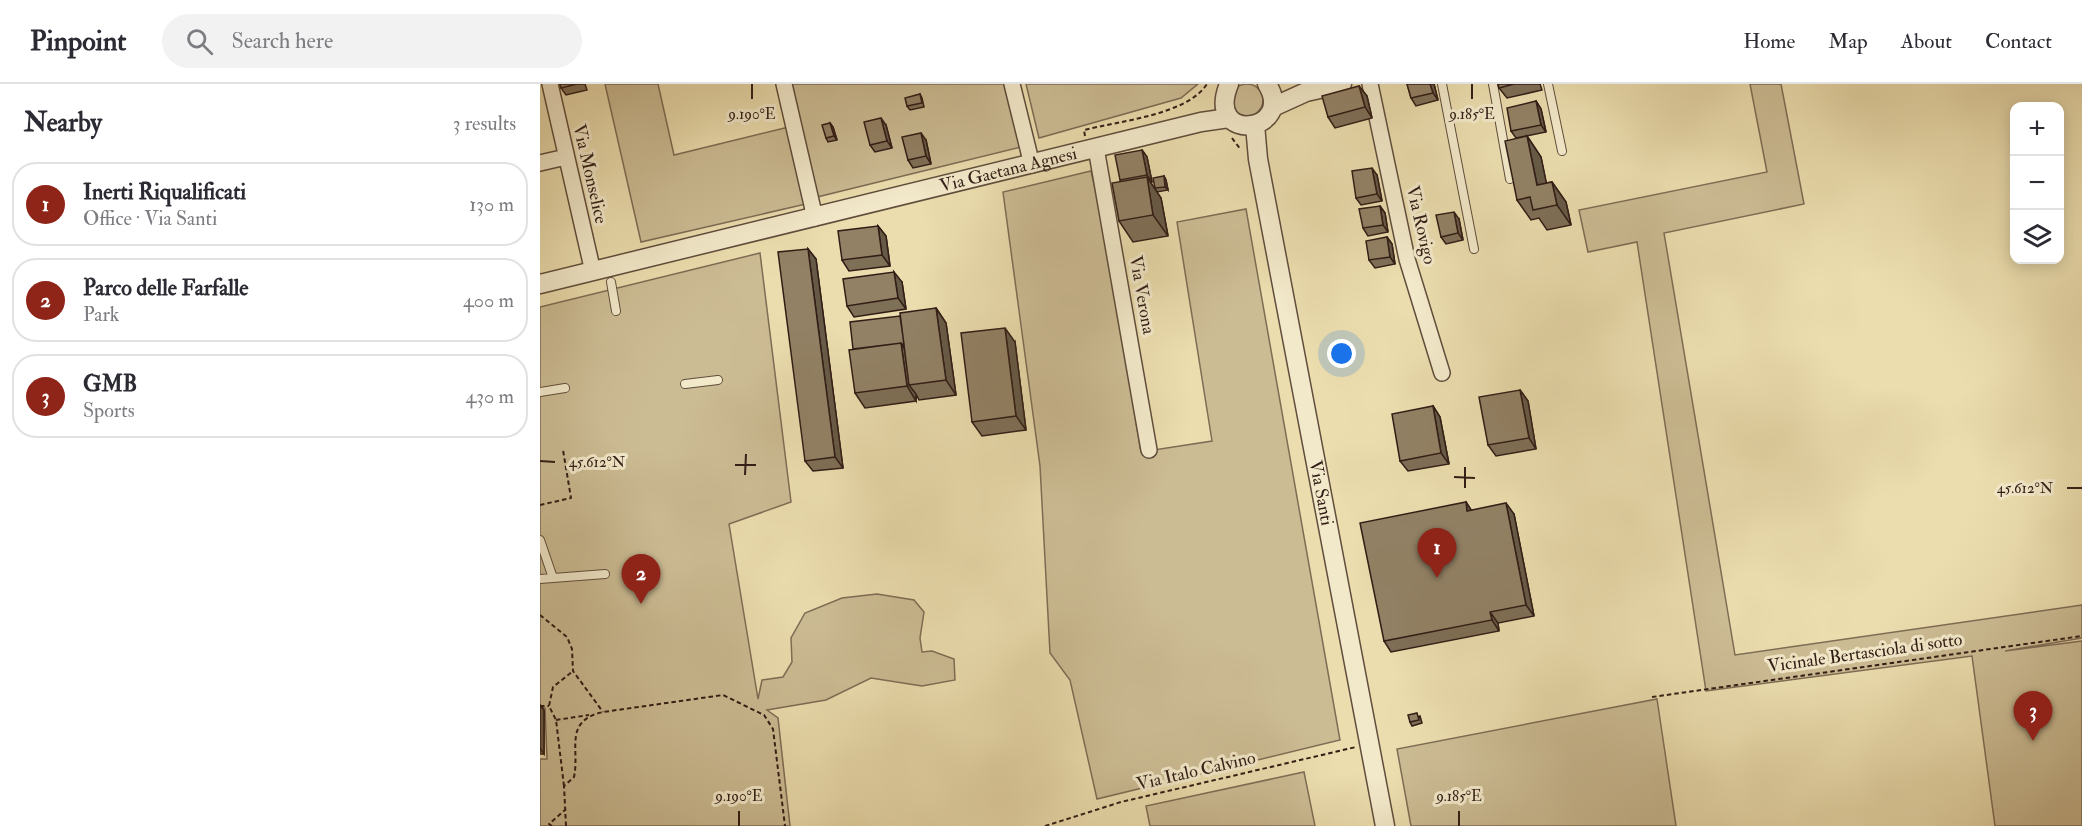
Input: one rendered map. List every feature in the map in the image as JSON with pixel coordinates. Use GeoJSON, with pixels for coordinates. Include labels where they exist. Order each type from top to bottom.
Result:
{"type":"FeatureCollection","features":[{"type":"Feature","properties":{"kind":"street","name":"Via Monselice"},"geometry":{"type":"LineString","coordinates":[[550,84],[593,272]]}},
{"type":"Feature","properties":{"kind":"street"},"geometry":{"type":"LineString","coordinates":[[784,84],[815,218]]}},
{"type":"Feature","properties":{"kind":"street"},"geometry":{"type":"LineString","coordinates":[[1012,84],[1032,165]]}},
{"type":"Feature","properties":{"kind":"street"},"geometry":{"type":"LineString","coordinates":[[1235,115],[1267,118],[1273,106],[1273,93],[1267,84]]}},
{"type":"Feature","properties":{"kind":"street"},"geometry":{"type":"LineString","coordinates":[[1273,84],[1306,92]]}},
{"type":"Feature","properties":{"kind":"street"},"geometry":{"type":"LineString","coordinates":[[1273,106],[1306,92],[1342,84]]}},
{"type":"Feature","properties":{"kind":"street","name":"Via Rovigo"},"geometry":{"type":"LineString","coordinates":[[1370,84],[1407,259],[1442,373]]}},
{"type":"Feature","properties":{"kind":"street","name":"Via Gaetana Agnesi"},"geometry":{"type":"LineString","coordinates":[[540,284],[1235,115]]}},
{"type":"Feature","properties":{"kind":"street","name":"Via Santi"},"geometry":{"type":"LineString","coordinates":[[1235,115],[1251,159],[1385,826]]}},
{"type":"Feature","properties":{"kind":"street","name":"Via Verona"},"geometry":{"type":"LineString","coordinates":[[1092,149],[1149,450]]}},
{"type":"Feature","properties":{"kind":"street"},"geometry":{"type":"LineString","coordinates":[[540,163],[566,157]]}},
{"type":"Feature","properties":{"kind":"lane"},"geometry":{"type":"LineString","coordinates":[[1442,84],[1474,249]]}},
{"type":"Feature","properties":{"kind":"lane"},"geometry":{"type":"LineString","coordinates":[[1493,84],[1510,179]]}},
{"type":"Feature","properties":{"kind":"lane"},"geometry":{"type":"LineString","coordinates":[[1548,84],[1562,151]]}},
{"type":"Feature","properties":{"kind":"lane"},"geometry":{"type":"LineString","coordinates":[[611,282],[616,311]]}},
{"type":"Feature","properties":{"kind":"lane"},"geometry":{"type":"LineString","coordinates":[[686,384],[718,380]]}},
{"type":"Feature","properties":{"kind":"lane"},"geometry":{"type":"LineString","coordinates":[[540,392],[565,388]]}},
{"type":"Feature","properties":{"kind":"lane"},"geometry":{"type":"LineString","coordinates":[[540,540],[553,578]]}},
{"type":"Feature","properties":{"kind":"lane"},"geometry":{"type":"LineString","coordinates":[[540,579],[605,574]]}},
{"type":"Feature","properties":{"kind":"path"},"geometry":{"type":"LineString","coordinates":[[1092,149],[1084,130],[1184,105],[1202,92],[1207,84]]}},
{"type":"Feature","properties":{"kind":"path"},"geometry":{"type":"LineString","coordinates":[[1235,115],[1238,144],[1251,159]]}},
{"type":"Feature","properties":{"kind":"path"},"geometry":{"type":"LineString","coordinates":[[540,506],[571,498],[563,450]]}},
{"type":"Feature","properties":{"kind":"path"},"geometry":{"type":"LineString","coordinates":[[540,615],[567,637],[572,649],[573,671],[603,712]]}},
{"type":"Feature","properties":{"kind":"path","name":"Vicinale Bertasciola di sotto"},"geometry":{"type":"LineString","coordinates":[[1652,697],[2082,636]]}},
{"type":"Feature","properties":{"kind":"path"},"geometry":{"type":"LineString","coordinates":[[566,826],[556,720],[549,706],[553,687],[573,671]]}},
{"type":"Feature","properties":{"kind":"path"},"geometry":{"type":"LineString","coordinates":[[556,720],[723,695],[764,715],[773,729],[785,826]]}},
{"type":"Feature","properties":{"kind":"path"},"geometry":{"type":"LineString","coordinates":[[540,706],[549,706]]}},
{"type":"Feature","properties":{"kind":"path"},"geometry":{"type":"LineString","coordinates":[[564,786],[574,777],[574,744],[580,723],[590,715]]}},
{"type":"Feature","properties":{"kind":"path","name":"Via Italo Calvino"},"geometry":{"type":"LineString","coordinates":[[1045,826],[1121,802],[1356,747],[1354,736]]}},
{"type":"Feature","properties":{"kind":"path"},"geometry":{"type":"LineString","coordinates":[[552,826],[549,824],[566,809]]}},
{"type":"Feature","properties":{"kind":"shaded area"},"geometry":{"type":"Polygon","coordinates":[[[605,84],[658,84],[674,155],[789,127],[806,204],[641,242],[605,84]]]}},
{"type":"Feature","properties":{"kind":"shaded area"},"geometry":{"type":"Polygon","coordinates":[[[789,84],[1006,84],[1021,147],[817,197],[789,84]]]}},
{"type":"Feature","properties":{"kind":"shaded area"},"geometry":{"type":"Polygon","coordinates":[[[1026,84],[1198,84],[1181,98],[1039,138],[1026,84]]]}},
{"type":"Feature","properties":{"kind":"shaded area"},"geometry":{"type":"Polygon","coordinates":[[[1247,84],[1259,88],[1263,100],[1259,112],[1247,116],[1235,112],[1231,100],[1235,88],[1247,84]]]}},
{"type":"Feature","properties":{"kind":"shaded area"},"geometry":{"type":"Polygon","coordinates":[[[1750,84],[1781,84],[1804,204],[1664,233],[1735,655],[2082,605],[2082,638],[2005,651],[2082,641],[2082,826],[1995,826],[1972,656],[1706,691],[1637,242],[1588,252],[1579,210],[1767,172],[1750,84]]]}},
{"type":"Feature","properties":{"kind":"shaded area"},"geometry":{"type":"Polygon","coordinates":[[[1091,171],[1105,231],[1141,452],[1212,441],[1177,222],[1246,209],[1340,740],[1097,799],[1070,680],[1050,653],[1040,466],[1003,192],[1091,171]]]}},
{"type":"Feature","properties":{"kind":"shaded area"},"geometry":{"type":"Polygon","coordinates":[[[760,253],[791,502],[729,524],[758,699],[762,680],[783,677],[792,662],[791,638],[805,613],[842,598],[877,594],[914,600],[924,612],[920,638],[922,652],[932,651],[954,659],[955,680],[922,686],[871,678],[826,700],[767,710],[778,718],[790,826],[540,826],[540,759],[547,759],[545,708],[540,707],[540,307],[760,253]]]}},
{"type":"Feature","properties":{"kind":"shaded area"},"geometry":{"type":"Polygon","coordinates":[[[1657,699],[1676,826],[1411,826],[1397,749],[1657,699]]]}},
{"type":"Feature","properties":{"kind":"shaded area"},"geometry":{"type":"Polygon","coordinates":[[[1304,772],[1315,826],[1150,826],[1146,806],[1304,772]]]}},
{"type":"Feature","properties":{"kind":"building"},"geometry":{"type":"Polygon","coordinates":[[[560,84],[577,84],[561,88],[560,84]]]}},
{"type":"Feature","properties":{"kind":"building"},"geometry":{"type":"Polygon","coordinates":[[[1407,84],[1430,84],[1433,93],[1411,98],[1407,84]]]}},
{"type":"Feature","properties":{"kind":"building"},"geometry":{"type":"Polygon","coordinates":[[[1498,84],[1514,84],[1499,88],[1498,84]]]}},
{"type":"Feature","properties":{"kind":"building"},"geometry":{"type":"Polygon","coordinates":[[[1359,86],[1365,107],[1328,117],[1322,96],[1359,86]]]}},
{"type":"Feature","properties":{"kind":"building"},"geometry":{"type":"Polygon","coordinates":[[[920,94],[922,103],[907,106],[905,98],[920,94]]]}},
{"type":"Feature","properties":{"kind":"building"},"geometry":{"type":"Polygon","coordinates":[[[1536,101],[1541,125],[1511,131],[1507,108],[1536,101]]]}},
{"type":"Feature","properties":{"kind":"building"},"geometry":{"type":"Polygon","coordinates":[[[881,118],[887,141],[870,145],[864,122],[881,118]]]}},
{"type":"Feature","properties":{"kind":"building"},"geometry":{"type":"Polygon","coordinates":[[[830,123],[834,136],[826,138],[822,125],[830,123]]]}},
{"type":"Feature","properties":{"kind":"building"},"geometry":{"type":"Polygon","coordinates":[[[921,133],[926,156],[908,160],[902,137],[921,133]]]}},
{"type":"Feature","properties":{"kind":"building"},"geometry":{"type":"Polygon","coordinates":[[[1527,136],[1537,185],[1552,182],[1557,205],[1533,210],[1530,197],[1517,200],[1505,141],[1527,136]]]}},
{"type":"Feature","properties":{"kind":"building"},"geometry":{"type":"Polygon","coordinates":[[[1142,150],[1147,175],[1120,180],[1115,155],[1142,150]]]}},
{"type":"Feature","properties":{"kind":"building"},"geometry":{"type":"Polygon","coordinates":[[[1372,168],[1377,194],[1356,198],[1352,171],[1372,168]]]}},
{"type":"Feature","properties":{"kind":"building"},"geometry":{"type":"Polygon","coordinates":[[[1164,176],[1165,187],[1155,188],[1153,178],[1164,176]]]}},
{"type":"Feature","properties":{"kind":"building"},"geometry":{"type":"Polygon","coordinates":[[[1147,177],[1153,215],[1119,221],[1112,183],[1147,177]]]}},
{"type":"Feature","properties":{"kind":"building"},"geometry":{"type":"Polygon","coordinates":[[[1380,206],[1383,225],[1363,228],[1359,209],[1380,206]]]}},
{"type":"Feature","properties":{"kind":"building"},"geometry":{"type":"Polygon","coordinates":[[[1454,212],[1458,233],[1441,237],[1436,215],[1454,212]]]}},
{"type":"Feature","properties":{"kind":"building"},"geometry":{"type":"Polygon","coordinates":[[[878,226],[882,255],[842,260],[838,231],[878,226]]]}},
{"type":"Feature","properties":{"kind":"building"},"geometry":{"type":"Polygon","coordinates":[[[1387,237],[1390,257],[1369,260],[1366,241],[1387,237]]]}},
{"type":"Feature","properties":{"kind":"building"},"geometry":{"type":"Polygon","coordinates":[[[808,249],[835,457],[805,461],[778,252],[808,249]]]}},
{"type":"Feature","properties":{"kind":"building"},"geometry":{"type":"Polygon","coordinates":[[[894,272],[898,298],[847,306],[843,279],[894,272]]]}},
{"type":"Feature","properties":{"kind":"building"},"geometry":{"type":"Polygon","coordinates":[[[936,308],[946,380],[909,385],[900,313],[936,308]]]}},
{"type":"Feature","properties":{"kind":"building"},"geometry":{"type":"Polygon","coordinates":[[[900,316],[904,344],[853,349],[850,322],[900,316]]]}},
{"type":"Feature","properties":{"kind":"building"},"geometry":{"type":"Polygon","coordinates":[[[1005,328],[1016,416],[972,422],[961,333],[1005,328]]]}},
{"type":"Feature","properties":{"kind":"building"},"geometry":{"type":"Polygon","coordinates":[[[901,343],[907,386],[855,393],[849,350],[901,343]]]}},
{"type":"Feature","properties":{"kind":"building"},"geometry":{"type":"Polygon","coordinates":[[[1520,390],[1529,438],[1488,445],[1479,397],[1520,390]]]}},
{"type":"Feature","properties":{"kind":"building"},"geometry":{"type":"Polygon","coordinates":[[[1433,406],[1441,453],[1400,461],[1392,414],[1433,406]]]}},
{"type":"Feature","properties":{"kind":"building"},"geometry":{"type":"Polygon","coordinates":[[[1466,502],[1467,511],[1506,503],[1526,605],[1490,612],[1492,620],[1384,641],[1360,523],[1466,502]]]}},
{"type":"Feature","properties":{"kind":"building"},"geometry":{"type":"Polygon","coordinates":[[[1417,713],[1419,720],[1410,722],[1408,715],[1417,713]]]}},
{"type":"Feature","properties":{"kind":"place","name":"Inerti Riqualificati"},"geometry":{"type":"Point","coordinates":[1437,578]}},
{"type":"Feature","properties":{"kind":"place","name":"Parco delle Farfalle"},"geometry":{"type":"Point","coordinates":[641,604]}},
{"type":"Feature","properties":{"kind":"place","name":"GMB"},"geometry":{"type":"Point","coordinates":[2033,741]}}]}
